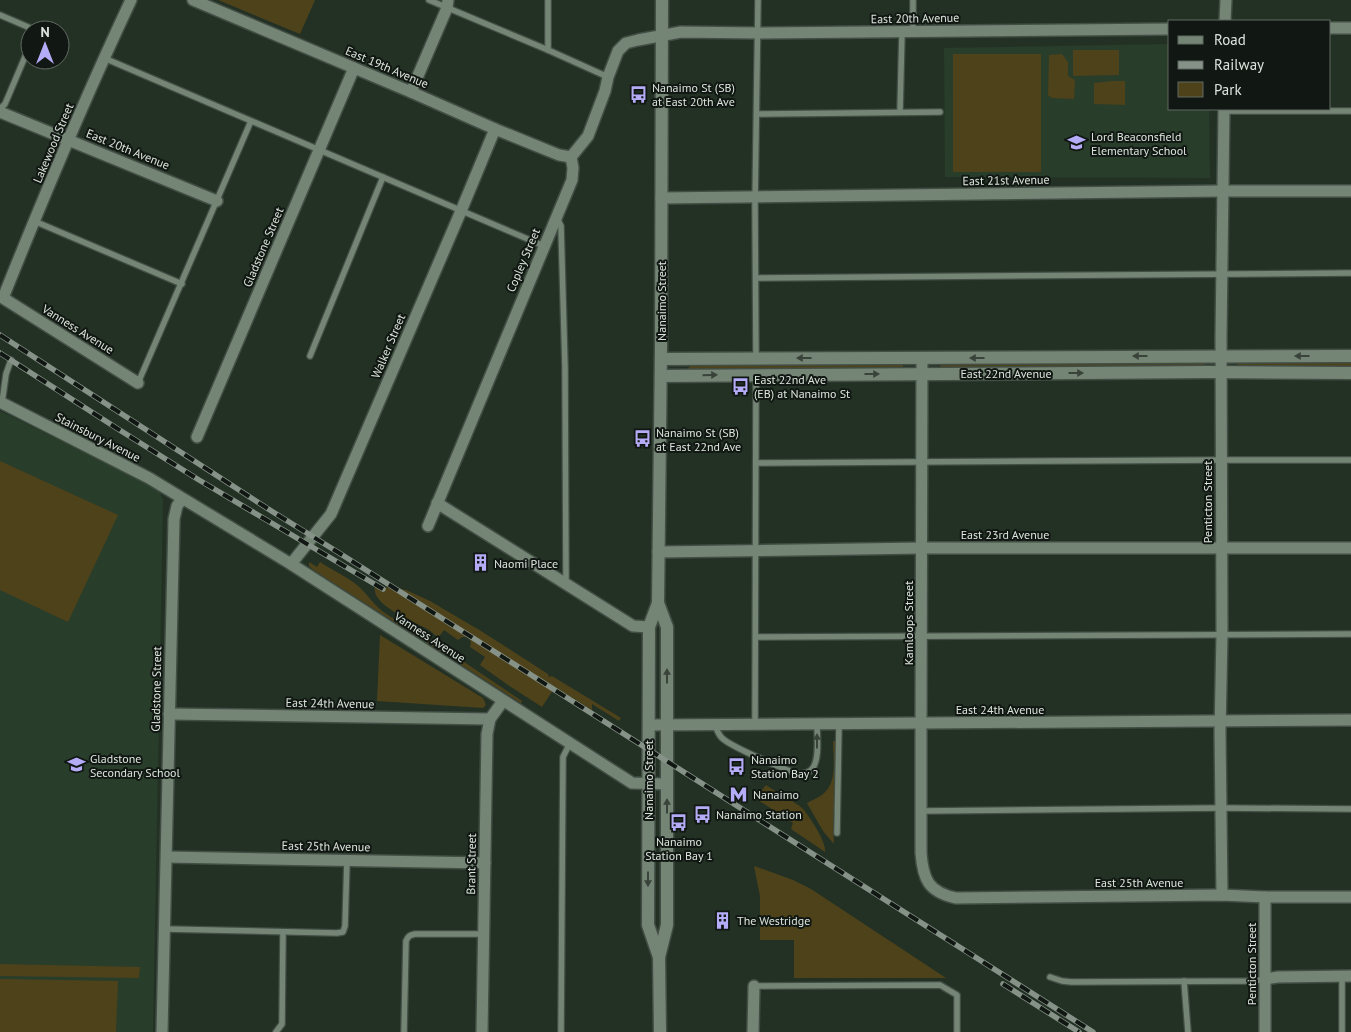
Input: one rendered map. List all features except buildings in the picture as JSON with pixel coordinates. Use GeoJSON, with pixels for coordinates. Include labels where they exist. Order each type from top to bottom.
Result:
{"type":"FeatureCollection","features":[{"type":"Feature","properties":{"kind":"main road","name":"Nanaimo Street"},"geometry":{"type":"LineString","coordinates":[[659,957],[648,925],[648,784],[650,626],[658,603],[662,0]]}},
{"type":"Feature","properties":{"kind":"main road","name":"East 22nd Avenue"},"geometry":{"type":"LineString","coordinates":[[661,359],[1351,356]]}},
{"type":"Feature","properties":{"kind":"main road","name":"East 22nd Avenue"},"geometry":{"type":"LineString","coordinates":[[661,376],[1221,372],[1351,373]]}},
{"type":"Feature","properties":{"kind":"main road","name":"Nanaimo Street"},"geometry":{"type":"LineString","coordinates":[[658,603],[667,627],[667,925],[659,957],[660,1032]]}},
{"type":"Feature","properties":{"kind":"street","name":"Lakewood Street"},"geometry":{"type":"LineString","coordinates":[[3,298],[34,220],[131,0]]}},
{"type":"Feature","properties":{"kind":"street","name":"East 19th Avenue"},"geometry":{"type":"LineString","coordinates":[[193,0],[215,4],[354,68],[495,129],[559,155],[571,157]]}},
{"type":"Feature","properties":{"kind":"street"},"geometry":{"type":"LineString","coordinates":[[1225,20],[1226,0]]}},
{"type":"Feature","properties":{"kind":"street"},"geometry":{"type":"LineString","coordinates":[[411,92],[447,4]]}},
{"type":"Feature","properties":{"kind":"street"},"geometry":{"type":"LineString","coordinates":[[1331,28],[1351,28]]}},
{"type":"Feature","properties":{"kind":"street","name":"East 20th Avenue"},"geometry":{"type":"LineString","coordinates":[[662,36],[681,32],[1168,29]]}},
{"type":"Feature","properties":{"kind":"street"},"geometry":{"type":"LineString","coordinates":[[571,157],[588,136],[618,51],[626,43],[662,36]]}},
{"type":"Feature","properties":{"kind":"street","name":"Gladstone Street"},"geometry":{"type":"LineString","coordinates":[[197,437],[354,68]]}},
{"type":"Feature","properties":{"kind":"street","name":"East 20th Avenue"},"geometry":{"type":"LineString","coordinates":[[0,110],[217,200]]}},
{"type":"Feature","properties":{"kind":"street","name":"Penticton Street"},"geometry":{"type":"LineString","coordinates":[[1222,895],[1220,721],[1224,110]]}},
{"type":"Feature","properties":{"kind":"street","name":"Walker Street"},"geometry":{"type":"LineString","coordinates":[[291,564],[331,514],[495,129]]}},
{"type":"Feature","properties":{"kind":"street","name":"Copley Street"},"geometry":{"type":"LineString","coordinates":[[428,526],[572,180],[573,168],[571,157]]}},
{"type":"Feature","properties":{"kind":"street","name":"East 21st Avenue"},"geometry":{"type":"LineString","coordinates":[[661,198],[1351,191]]}},
{"type":"Feature","properties":{"kind":"street","name":"Vanness Avenue"},"geometry":{"type":"LineString","coordinates":[[3,298],[138,383]]}},
{"type":"Feature","properties":{"kind":"street","name":"Kamloops Street"},"geometry":{"type":"LineString","coordinates":[[922,358],[921,811],[922,867],[925,877],[931,886]]}},
{"type":"Feature","properties":{"kind":"street","name":"Stainsbury Avenue"},"geometry":{"type":"LineString","coordinates":[[1,403],[149,478],[182,499]]}},
{"type":"Feature","properties":{"kind":"street","name":"Gladstone Street"},"geometry":{"type":"LineString","coordinates":[[162,1032],[174,520],[177,506],[182,499]]}},
{"type":"Feature","properties":{"kind":"street","name":"Vanness Avenue"},"geometry":{"type":"LineString","coordinates":[[182,499],[291,564],[632,783],[667,784]]}},
{"type":"Feature","properties":{"kind":"street"},"geometry":{"type":"LineString","coordinates":[[437,503],[633,626],[650,626]]}},
{"type":"Feature","properties":{"kind":"street","name":"East 23rd Avenue"},"geometry":{"type":"LineString","coordinates":[[658,552],[922,548],[1351,548]]}},
{"type":"Feature","properties":{"kind":"street","name":"Brant Street"},"geometry":{"type":"LineString","coordinates":[[482,1032],[487,734],[490,719],[503,701]]}},
{"type":"Feature","properties":{"kind":"street","name":"East 24th Avenue"},"geometry":{"type":"LineString","coordinates":[[170,714],[490,719]]}},
{"type":"Feature","properties":{"kind":"street","name":"East 24th Avenue"},"geometry":{"type":"LineString","coordinates":[[649,725],[1351,720]]}},
{"type":"Feature","properties":{"kind":"street","name":"East 25th Avenue"},"geometry":{"type":"LineString","coordinates":[[166,857],[485,863]]}},
{"type":"Feature","properties":{"kind":"street","name":"East 25th Avenue"},"geometry":{"type":"LineString","coordinates":[[931,886],[942,895],[956,898],[1222,895],[1265,897],[1351,896]]}},
{"type":"Feature","properties":{"kind":"street","name":"Penticton Street"},"geometry":{"type":"LineString","coordinates":[[1265,897],[1265,1032]]}},
{"type":"Feature","properties":{"kind":"street"},"geometry":{"type":"LineString","coordinates":[[1265,979],[1278,976],[1347,976]]}},
{"type":"Feature","properties":{"kind":"street"},"geometry":{"type":"LineString","coordinates":[[753,1032],[754,986]]}},
{"type":"Feature","properties":{"kind":"lane"},"geometry":{"type":"LineString","coordinates":[[429,0],[447,4],[608,77]]}},
{"type":"Feature","properties":{"kind":"lane"},"geometry":{"type":"LineString","coordinates":[[548,0],[548,50]]}},
{"type":"Feature","properties":{"kind":"lane"},"geometry":{"type":"LineString","coordinates":[[756,358],[758,0]]}},
{"type":"Feature","properties":{"kind":"lane"},"geometry":{"type":"LineString","coordinates":[[900,112],[907,32],[913,0]]}},
{"type":"Feature","properties":{"kind":"lane"},"geometry":{"type":"LineString","coordinates":[[0,15],[20,24]]}},
{"type":"Feature","properties":{"kind":"lane"},"geometry":{"type":"LineString","coordinates":[[104,58],[544,246]]}},
{"type":"Feature","properties":{"kind":"lane"},"geometry":{"type":"LineString","coordinates":[[0,110],[20,68]]}},
{"type":"Feature","properties":{"kind":"lane"},"geometry":{"type":"LineString","coordinates":[[1224,110],[1351,110]]}},
{"type":"Feature","properties":{"kind":"lane"},"geometry":{"type":"LineString","coordinates":[[757,114],[940,112]]}},
{"type":"Feature","properties":{"kind":"lane"},"geometry":{"type":"LineString","coordinates":[[138,383],[251,121]]}},
{"type":"Feature","properties":{"kind":"lane"},"geometry":{"type":"LineString","coordinates":[[310,356],[383,177]]}},
{"type":"Feature","properties":{"kind":"lane"},"geometry":{"type":"LineString","coordinates":[[556,216],[561,226],[565,367],[566,578],[563,583]]}},
{"type":"Feature","properties":{"kind":"lane"},"geometry":{"type":"LineString","coordinates":[[34,220],[182,284]]}},
{"type":"Feature","properties":{"kind":"lane"},"geometry":{"type":"LineString","coordinates":[[756,278],[1351,273]]}},
{"type":"Feature","properties":{"kind":"lane"},"geometry":{"type":"LineString","coordinates":[[1,403],[6,374],[11,360]]}},
{"type":"Feature","properties":{"kind":"lane"},"geometry":{"type":"LineString","coordinates":[[755,724],[756,375]]}},
{"type":"Feature","properties":{"kind":"lane"},"geometry":{"type":"LineString","coordinates":[[757,463],[1351,460]]}},
{"type":"Feature","properties":{"kind":"lane"},"geometry":{"type":"LineString","coordinates":[[756,637],[1351,634]]}},
{"type":"Feature","properties":{"kind":"lane"},"geometry":{"type":"LineString","coordinates":[[715,725],[718,734],[723,740],[758,758],[802,774],[814,768],[817,756],[817,724]]}},
{"type":"Feature","properties":{"kind":"lane"},"geometry":{"type":"LineString","coordinates":[[837,833],[838,724]]}},
{"type":"Feature","properties":{"kind":"lane"},"geometry":{"type":"LineString","coordinates":[[562,1032],[563,757],[570,743]]}},
{"type":"Feature","properties":{"kind":"lane"},"geometry":{"type":"LineString","coordinates":[[921,811],[1222,808],[1351,809]]}},
{"type":"Feature","properties":{"kind":"lane"},"geometry":{"type":"LineString","coordinates":[[165,929],[343,932],[345,926],[347,860]]}},
{"type":"Feature","properties":{"kind":"lane"},"geometry":{"type":"LineString","coordinates":[[276,1032],[282,1024],[283,932]]}},
{"type":"Feature","properties":{"kind":"lane"},"geometry":{"type":"LineString","coordinates":[[404,1032],[406,941],[408,937],[415,934],[484,934]]}},
{"type":"Feature","properties":{"kind":"lane"},"geometry":{"type":"LineString","coordinates":[[1342,1032],[1347,976]]}},
{"type":"Feature","properties":{"kind":"lane"},"geometry":{"type":"LineString","coordinates":[[1050,977],[1072,982],[1255,981],[1265,979]]}},
{"type":"Feature","properties":{"kind":"lane"},"geometry":{"type":"LineString","coordinates":[[1184,981],[1188,1032]]}},
{"type":"Feature","properties":{"kind":"lane"},"geometry":{"type":"LineString","coordinates":[[754,986],[940,986],[958,995],[957,1032]]}},
{"type":"Feature","properties":{"kind":"shaded area","name":"Lord Beaconsfield Elementary School"},"geometry":{"type":"Polygon","coordinates":[[[1168,44],[1168,110],[1209,110],[1210,178],[945,177],[944,48],[1168,44]]]}},
{"type":"Feature","properties":{"kind":"shaded area","name":"Gladstone Secondary School"},"geometry":{"type":"Polygon","coordinates":[[[0,411],[144,482],[159,492],[163,499],[153,1032],[0,1032],[0,411]]]}},
{"type":"Feature","properties":{"kind":"green space"},"geometry":{"type":"Polygon","coordinates":[[[218,0],[315,0],[300,34],[218,0]]]}},
{"type":"Feature","properties":{"kind":"green space"},"geometry":{"type":"Polygon","coordinates":[[[1073,50],[1119,50],[1119,75],[1073,76],[1073,50]]]}},
{"type":"Feature","properties":{"kind":"green space"},"geometry":{"type":"Polygon","coordinates":[[[953,54],[1041,54],[1041,172],[953,172],[953,54]]]}},
{"type":"Feature","properties":{"kind":"green space"},"geometry":{"type":"Polygon","coordinates":[[[1062,54],[1068,62],[1068,76],[1075,80],[1074,99],[1052,98],[1048,95],[1049,55],[1062,54]]]}},
{"type":"Feature","properties":{"kind":"green space"},"geometry":{"type":"Polygon","coordinates":[[[1125,81],[1125,105],[1094,104],[1094,83],[1125,81]]]}},
{"type":"Feature","properties":{"kind":"green space"},"geometry":{"type":"Polygon","coordinates":[[[1351,360],[1351,367],[1240,367],[1237,363],[1238,362],[1351,360]]]}},
{"type":"Feature","properties":{"kind":"green space"},"geometry":{"type":"Polygon","coordinates":[[[1205,361],[1205,367],[940,367],[942,363],[1205,361]]]}},
{"type":"Feature","properties":{"kind":"green space"},"geometry":{"type":"Polygon","coordinates":[[[903,364],[903,368],[688,370],[692,365],[903,364]]]}},
{"type":"Feature","properties":{"kind":"green space"},"geometry":{"type":"Polygon","coordinates":[[[0,461],[118,515],[68,622],[0,590],[0,461]]]}},
{"type":"Feature","properties":{"kind":"green space"},"geometry":{"type":"Polygon","coordinates":[[[309,562],[317,567],[320,562],[348,579],[360,588],[382,611],[432,640],[522,701],[521,703],[315,571],[309,566],[309,562]]]}},
{"type":"Feature","properties":{"kind":"green space"},"geometry":{"type":"Polygon","coordinates":[[[375,586],[406,590],[430,601],[481,631],[548,674],[549,677],[552,676],[621,718],[619,721],[592,704],[592,710],[555,687],[542,707],[480,665],[485,657],[470,647],[471,642],[468,637],[462,637],[458,640],[444,630],[438,638],[429,630],[386,607],[375,593],[375,586]]]}},
{"type":"Feature","properties":{"kind":"green space"},"geometry":{"type":"Polygon","coordinates":[[[380,635],[483,698],[486,705],[483,708],[377,701],[380,635]]]}},
{"type":"Feature","properties":{"kind":"green space"},"geometry":{"type":"Polygon","coordinates":[[[833,741],[835,741],[834,844],[823,831],[807,803],[827,790],[833,777],[833,741]]]}},
{"type":"Feature","properties":{"kind":"green space"},"geometry":{"type":"Polygon","coordinates":[[[766,785],[802,808],[820,836],[825,852],[791,829],[793,823],[755,798],[766,785]]]}},
{"type":"Feature","properties":{"kind":"green space"},"geometry":{"type":"Polygon","coordinates":[[[754,866],[793,880],[811,889],[946,978],[794,978],[794,940],[760,940],[760,896],[754,866]]]}},
{"type":"Feature","properties":{"kind":"green space"},"geometry":{"type":"Polygon","coordinates":[[[0,964],[140,967],[139,978],[0,976],[0,964]]]}},
{"type":"Feature","properties":{"kind":"green space"},"geometry":{"type":"Polygon","coordinates":[[[0,979],[118,981],[116,1032],[0,1032],[0,979]]]}},
{"type":"Feature","properties":{"kind":"railway"},"geometry":{"type":"LineString","coordinates":[[0,335],[273,512],[1093,1032]]}},
{"type":"Feature","properties":{"kind":"railway"},"geometry":{"type":"LineString","coordinates":[[0,353],[199,480],[383,589]]}},
{"type":"Feature","properties":{"kind":"railway"},"geometry":{"type":"LineString","coordinates":[[1003,984],[1079,1032]]}},
{"type":"Feature","properties":{"kind":"place","name":"Nanaimo St (SB) at East 20th Ave"},"geometry":{"type":"Point","coordinates":[638,94]}},
{"type":"Feature","properties":{"kind":"place","name":"Lord Beaconsfield Elementary School"},"geometry":{"type":"Point","coordinates":[1077,143]}},
{"type":"Feature","properties":{"kind":"place","name":"East 22nd Ave (EB) at Nanaimo St"},"geometry":{"type":"Point","coordinates":[740,386]}},
{"type":"Feature","properties":{"kind":"place","name":"Nanaimo St (SB) at East 22nd Ave"},"geometry":{"type":"Point","coordinates":[642,439]}},
{"type":"Feature","properties":{"kind":"place","name":"Naomi Place"},"geometry":{"type":"Point","coordinates":[480,563]}},
{"type":"Feature","properties":{"kind":"place","name":"Gladstone Secondary School"},"geometry":{"type":"Point","coordinates":[76,765]}},
{"type":"Feature","properties":{"kind":"place","name":"Nanaimo Station Bay 2"},"geometry":{"type":"Point","coordinates":[737,766]}},
{"type":"Feature","properties":{"kind":"place","name":"Nanaimo"},"geometry":{"type":"Point","coordinates":[739,794]}},
{"type":"Feature","properties":{"kind":"place","name":"Nanaimo Station"},"geometry":{"type":"Point","coordinates":[702,814]}},
{"type":"Feature","properties":{"kind":"place","name":"Nanaimo Station Bay 1"},"geometry":{"type":"Point","coordinates":[679,822]}},
{"type":"Feature","properties":{"kind":"place","name":"The Westridge"},"geometry":{"type":"Point","coordinates":[723,920]}}]}
